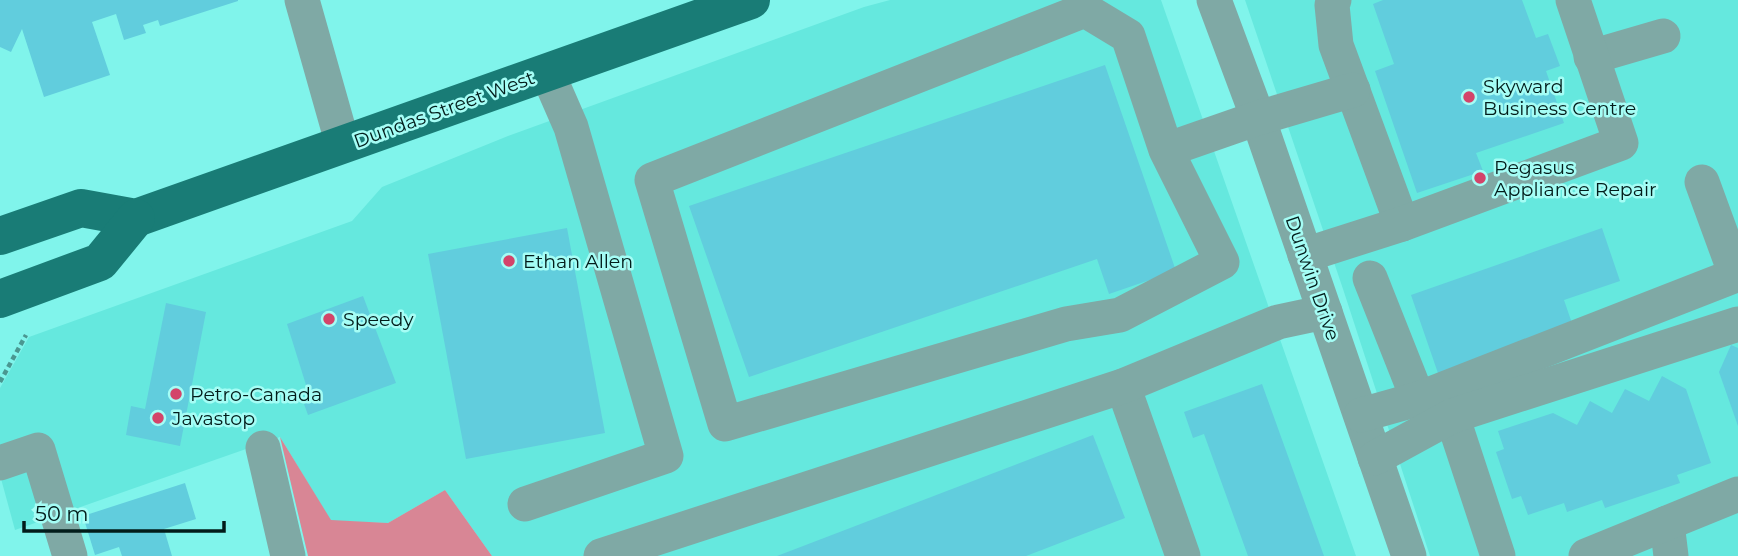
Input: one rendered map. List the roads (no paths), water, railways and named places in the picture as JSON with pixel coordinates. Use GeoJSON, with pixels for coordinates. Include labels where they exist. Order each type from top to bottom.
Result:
{"type":"FeatureCollection","features":[{"type":"Feature","properties":{"kind":"main road","name":"Dundas Street West"},"geometry":{"type":"LineString","coordinates":[[0,236],[81,208],[136,218],[751,0]]}},
{"type":"Feature","properties":{"kind":"main road"},"geometry":{"type":"LineString","coordinates":[[0,299],[100,262],[136,218]]}},
{"type":"Feature","properties":{"kind":"street"},"geometry":{"type":"LineString","coordinates":[[302,0],[343,145]]}},
{"type":"Feature","properties":{"kind":"street","name":"Dunwin Drive"},"geometry":{"type":"LineString","coordinates":[[1214,0],[1258,118],[1409,556]]}},
{"type":"Feature","properties":{"kind":"street"},"geometry":{"type":"LineString","coordinates":[[1334,0],[1332,5],[1336,45],[1402,224]]}},
{"type":"Feature","properties":{"kind":"street"},"geometry":{"type":"LineString","coordinates":[[1305,255],[1402,224],[1621,144],[1573,0]]}},
{"type":"Feature","properties":{"kind":"street"},"geometry":{"type":"LineString","coordinates":[[1085,10],[1128,36],[1166,150],[1222,262],[1120,315],[1066,324],[725,424],[652,180],[1085,10]]}},
{"type":"Feature","properties":{"kind":"street"},"geometry":{"type":"LineString","coordinates":[[1591,57],[1663,36]]}},
{"type":"Feature","properties":{"kind":"street"},"geometry":{"type":"LineString","coordinates":[[525,504],[666,456],[571,127],[547,72]]}},
{"type":"Feature","properties":{"kind":"street"},"geometry":{"type":"LineString","coordinates":[[1166,150],[1258,118],[1353,90]]}},
{"type":"Feature","properties":{"kind":"street"},"geometry":{"type":"LineString","coordinates":[[1361,415],[1418,399],[1735,275],[1702,182]]}},
{"type":"Feature","properties":{"kind":"street"},"geometry":{"type":"LineString","coordinates":[[1370,278],[1418,399]]}},
{"type":"Feature","properties":{"kind":"street"},"geometry":{"type":"LineString","coordinates":[[601,556],[1123,386],[1278,322],[1325,312]]}},
{"type":"Feature","properties":{"kind":"street"},"geometry":{"type":"LineString","coordinates":[[1375,458],[1452,416],[1738,324]]}},
{"type":"Feature","properties":{"kind":"street"},"geometry":{"type":"LineString","coordinates":[[1123,386],[1182,556]]}},
{"type":"Feature","properties":{"kind":"street"},"geometry":{"type":"LineString","coordinates":[[1452,416],[1498,556]]}},
{"type":"Feature","properties":{"kind":"street"},"geometry":{"type":"LineString","coordinates":[[262,448],[288,556]]}},
{"type":"Feature","properties":{"kind":"street"},"geometry":{"type":"LineString","coordinates":[[0,463],[38,450],[60,553]]}},
{"type":"Feature","properties":{"kind":"street"},"geometry":{"type":"LineString","coordinates":[[1586,556],[1669,540],[1737,498]]}},
{"type":"Feature","properties":{"kind":"place","name":"Skyward Business Centre"},"geometry":{"type":"Point","coordinates":[1469,97]}},
{"type":"Feature","properties":{"kind":"place","name":"Pegasus Appliance Repair"},"geometry":{"type":"Point","coordinates":[1480,178]}},
{"type":"Feature","properties":{"kind":"place","name":"Ethan Allen"},"geometry":{"type":"Point","coordinates":[509,261]}},
{"type":"Feature","properties":{"kind":"place","name":"Speedy"},"geometry":{"type":"Point","coordinates":[329,319]}},
{"type":"Feature","properties":{"kind":"place","name":"Petro-Canada"},"geometry":{"type":"Point","coordinates":[176,394]}},
{"type":"Feature","properties":{"kind":"place","name":"Javastop"},"geometry":{"type":"Point","coordinates":[158,418]}}]}
